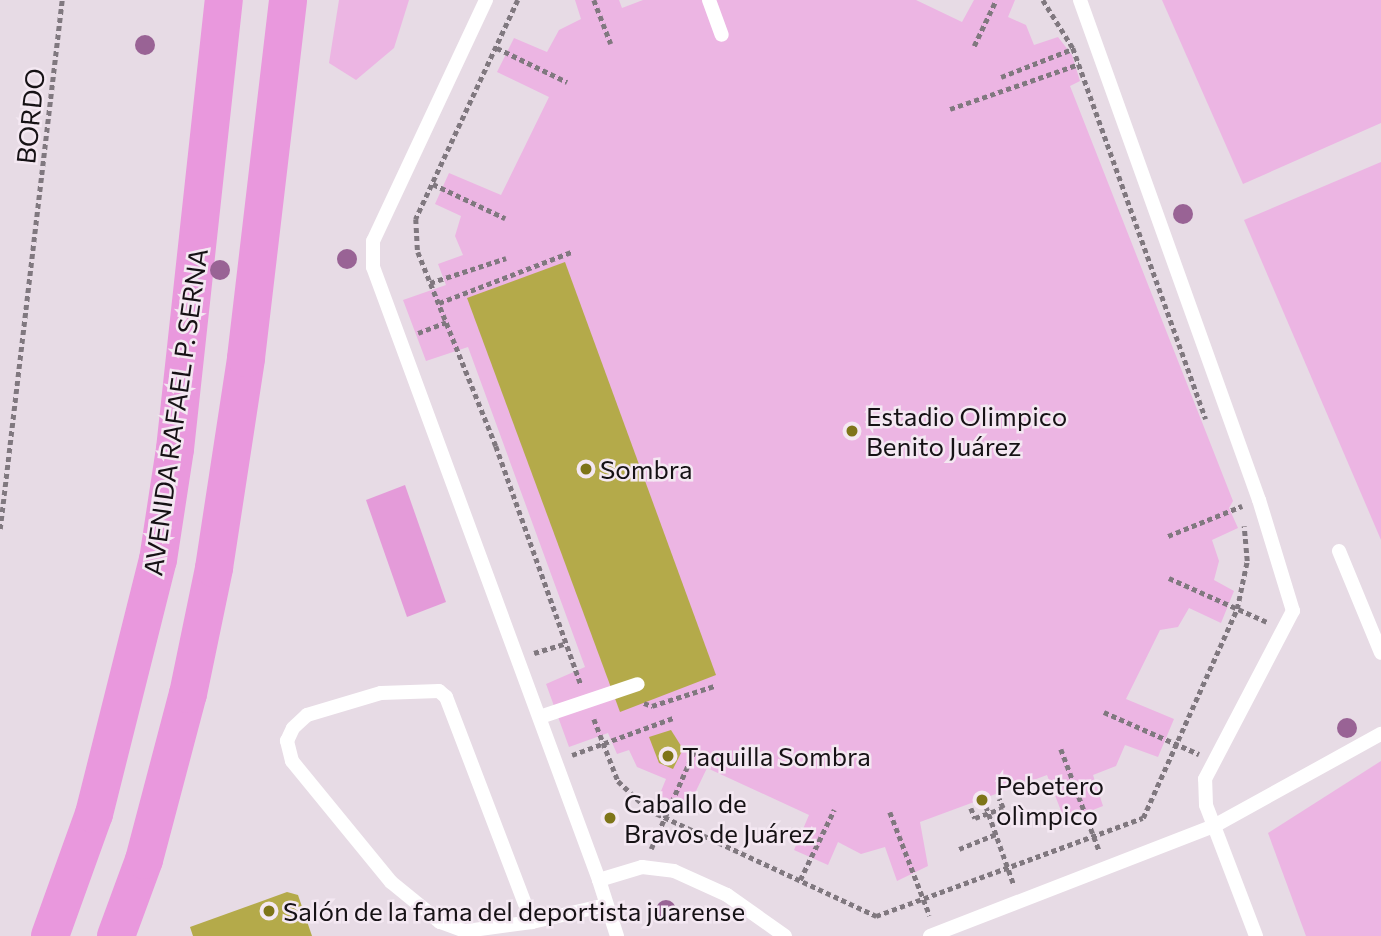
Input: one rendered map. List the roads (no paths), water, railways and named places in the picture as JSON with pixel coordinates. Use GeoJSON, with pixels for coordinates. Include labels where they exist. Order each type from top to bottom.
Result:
{"type":"FeatureCollection","features":[{"type":"Feature","properties":{"kind":"highway","name":"AVENIDA RAFAEL P. SERNA"},"geometry":{"type":"LineString","coordinates":[[50,936],[94,814],[158,560],[175,449],[224,0]]}},
{"type":"Feature","properties":{"kind":"highway"},"geometry":{"type":"LineString","coordinates":[[116,936],[145,860],[188,694],[214,568],[246,358],[288,0]]}},
{"type":"Feature","properties":{"kind":"lane"},"geometry":{"type":"LineString","coordinates":[[486,0],[373,241],[373,267],[540,717],[617,936]]}},
{"type":"Feature","properties":{"kind":"lane"},"geometry":{"type":"LineString","coordinates":[[709,0],[722,35]]}},
{"type":"Feature","properties":{"kind":"lane"},"geometry":{"type":"LineString","coordinates":[[1080,0],[1293,600],[1290,619],[1278,631],[1213,759],[1204,791],[1214,826],[1256,936]]}},
{"type":"Feature","properties":{"kind":"lane"},"geometry":{"type":"LineString","coordinates":[[1339,551],[1381,653]]}},
{"type":"Feature","properties":{"kind":"lane"},"geometry":{"type":"LineString","coordinates":[[540,717],[638,684]]}},
{"type":"Feature","properties":{"kind":"lane"},"geometry":{"type":"LineString","coordinates":[[529,929],[451,709],[439,691],[381,693],[307,715],[293,727],[287,741],[292,761],[391,882],[440,922],[465,931],[529,929],[606,905]]}},
{"type":"Feature","properties":{"kind":"lane"},"geometry":{"type":"LineString","coordinates":[[933,935],[1214,826],[1381,734]]}},
{"type":"Feature","properties":{"kind":"lane"},"geometry":{"type":"LineString","coordinates":[[599,880],[642,867],[674,871],[727,895],[785,936]]}},
{"type":"Feature","properties":{"kind":"place","name":"Estadio Olimpico Benito Juárez"},"geometry":{"type":"Point","coordinates":[852,431]}},
{"type":"Feature","properties":{"kind":"place","name":"Sombra"},"geometry":{"type":"Point","coordinates":[586,469]}},
{"type":"Feature","properties":{"kind":"place","name":"Taquilla Sombra"},"geometry":{"type":"Point","coordinates":[668,756]}},
{"type":"Feature","properties":{"kind":"place","name":"Pebetero olìmpico"},"geometry":{"type":"Point","coordinates":[982,800]}},
{"type":"Feature","properties":{"kind":"place","name":"Caballo de Bravos de Juárez"},"geometry":{"type":"Point","coordinates":[610,818]}},
{"type":"Feature","properties":{"kind":"place","name":"Salón de la fama del deportista juarense"},"geometry":{"type":"Point","coordinates":[269,911]}}]}
